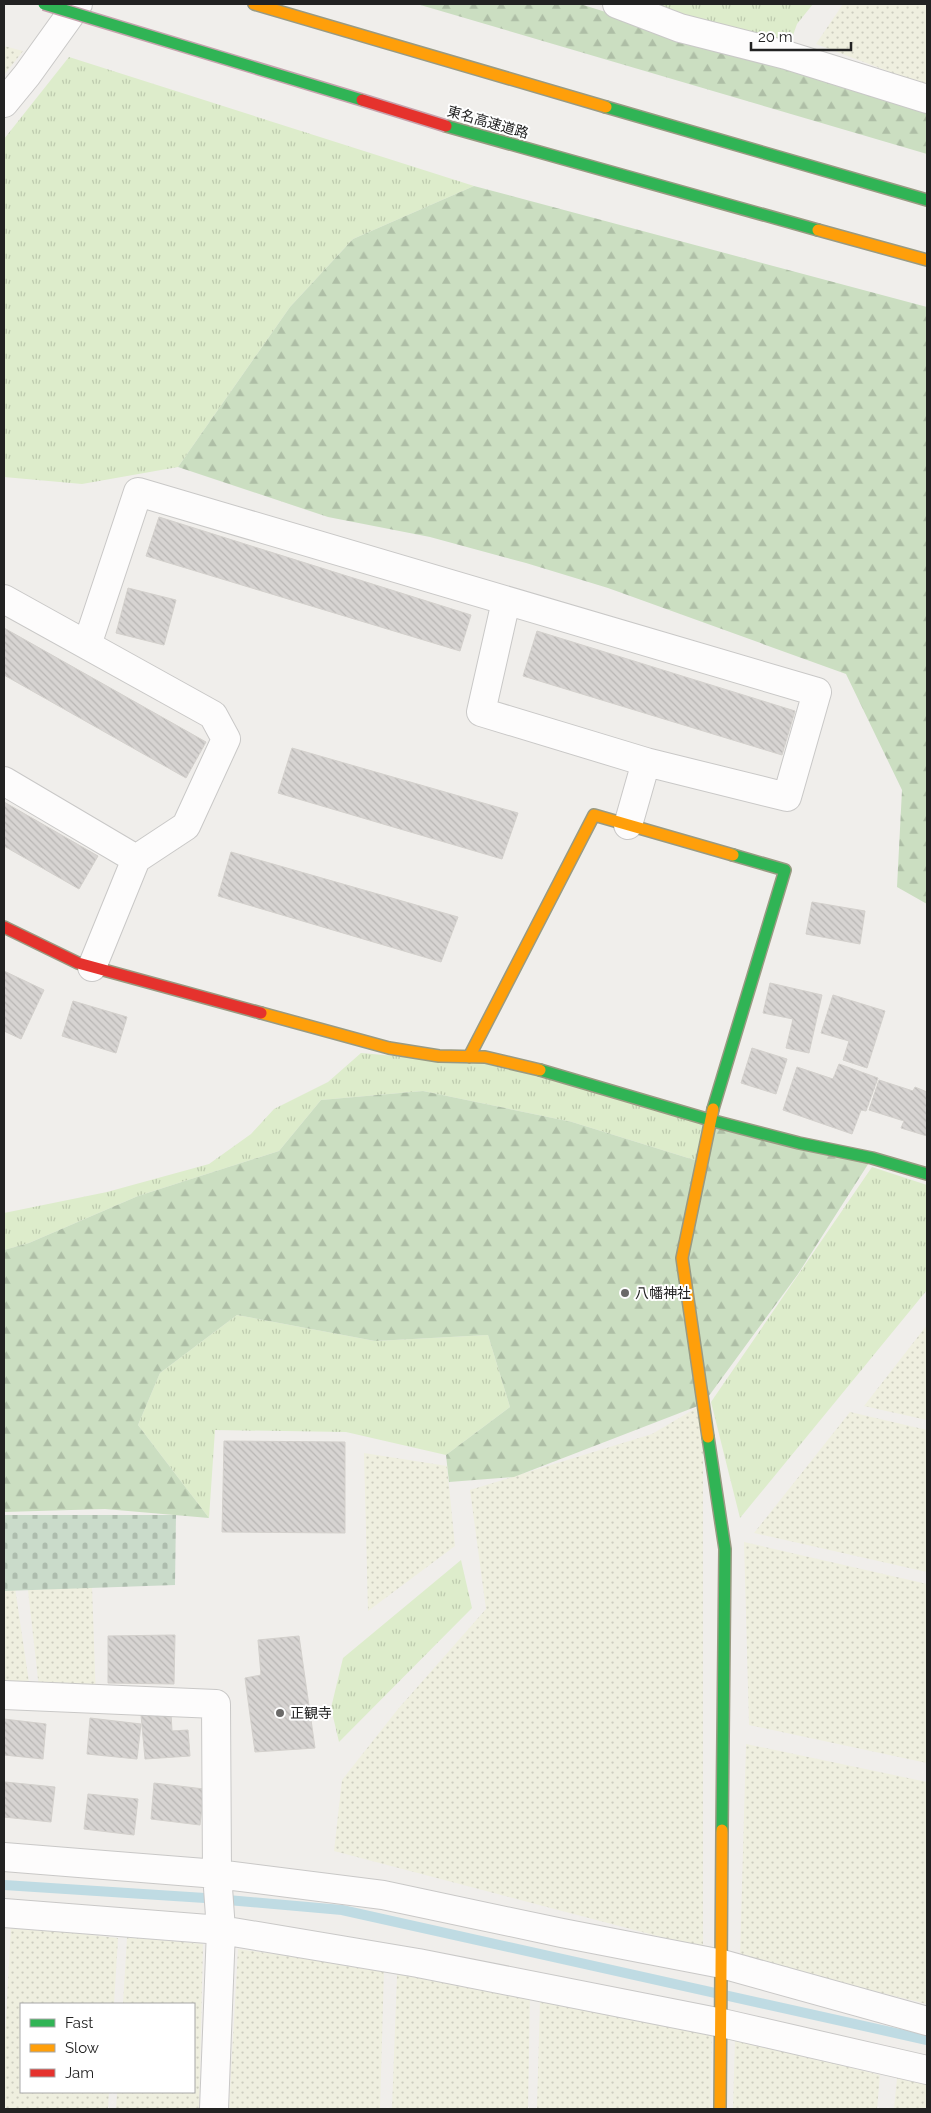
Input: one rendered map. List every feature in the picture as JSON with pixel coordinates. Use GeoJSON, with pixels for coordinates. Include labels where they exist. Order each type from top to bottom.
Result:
{"type":"FeatureCollection","features":[{"type":"Feature","properties":{"kind":"main road","name":"東名高速道路"},"geometry":{"type":"LineString","coordinates":[[44,4],[446,126],[927,260]]}},
{"type":"Feature","properties":{"kind":"main road"},"geometry":{"type":"LineString","coordinates":[[254,4],[927,200]]}},
{"type":"Feature","properties":{"kind":"main road"},"geometry":{"type":"LineString","coordinates":[[469,1057],[594,815],[785,870],[710,1120],[682,1258],[724,1549],[720,2109]]}},
{"type":"Feature","properties":{"kind":"main road"},"geometry":{"type":"LineString","coordinates":[[4,927],[78,963],[389,1048],[439,1056],[485,1057],[534,1068],[710,1120],[799,1144],[872,1158],[927,1174]]}},
{"type":"Feature","properties":{"kind":"street"},"geometry":{"type":"LineString","coordinates":[[4,103],[27,75],[78,4]]}},
{"type":"Feature","properties":{"kind":"street"},"geometry":{"type":"LineString","coordinates":[[617,4],[680,28],[786,55],[927,99]]}},
{"type":"Feature","properties":{"kind":"street"},"geometry":{"type":"LineString","coordinates":[[87,645],[138,492],[817,692],[787,797],[646,762],[481,712],[506,601]]}},
{"type":"Feature","properties":{"kind":"street"},"geometry":{"type":"LineString","coordinates":[[4,599],[213,715],[226,740],[186,826],[136,859],[92,967]]}},
{"type":"Feature","properties":{"kind":"street"},"geometry":{"type":"LineString","coordinates":[[628,825],[646,762]]}},
{"type":"Feature","properties":{"kind":"street"},"geometry":{"type":"LineString","coordinates":[[4,781],[136,859]]}},
{"type":"Feature","properties":{"kind":"street"},"geometry":{"type":"LineString","coordinates":[[4,1695],[216,1704],[217,1879],[221,1924],[214,2109]]}},
{"type":"Feature","properties":{"kind":"street"},"geometry":{"type":"LineString","coordinates":[[4,1856],[383,1895],[722,1969],[927,2021]]}},
{"type":"Feature","properties":{"kind":"street"},"geometry":{"type":"LineString","coordinates":[[4,1913],[221,1924],[418,1962],[722,2014],[927,2070]]}},
{"type":"Feature","properties":{"kind":"green space"},"geometry":{"type":"Polygon","coordinates":[[[417,4],[580,4],[927,112],[927,154],[417,4]]]}},
{"type":"Feature","properties":{"kind":"green space"},"geometry":{"type":"Polygon","coordinates":[[[613,4],[813,4],[797,24],[786,55],[613,4]]]}},
{"type":"Feature","properties":{"kind":"green space"},"geometry":{"type":"Polygon","coordinates":[[[843,4],[927,4],[927,86],[816,44],[843,4]]]}},
{"type":"Feature","properties":{"kind":"green space"},"geometry":{"type":"Polygon","coordinates":[[[4,46],[23,51],[4,75],[4,46]]]}},
{"type":"Feature","properties":{"kind":"green space"},"geometry":{"type":"Polygon","coordinates":[[[69,57],[474,186],[353,239],[290,307],[178,467],[82,484],[4,477],[4,139],[69,57]]]}},
{"type":"Feature","properties":{"kind":"green space"},"geometry":{"type":"Polygon","coordinates":[[[474,186],[927,307],[927,904],[897,887],[902,790],[846,674],[608,588],[430,537],[328,517],[178,467],[290,307],[353,239],[474,186]]]}},
{"type":"Feature","properties":{"kind":"green space"},"geometry":{"type":"Polygon","coordinates":[[[361,1053],[534,1068],[709,1126],[701,1162],[572,1122],[423,1091],[321,1100],[279,1151],[138,1196],[29,1243],[4,1250],[4,1213],[107,1192],[209,1164],[251,1134],[274,1109],[328,1082],[361,1053]]]}},
{"type":"Feature","properties":{"kind":"green space"},"geometry":{"type":"Polygon","coordinates":[[[423,1091],[572,1122],[701,1162],[709,1126],[872,1158],[798,1274],[703,1404],[514,1477],[449,1482],[446,1455],[510,1407],[488,1335],[375,1341],[237,1315],[160,1373],[138,1425],[209,1518],[105,1509],[4,1512],[4,1250],[29,1243],[138,1196],[279,1151],[321,1100],[423,1091]]]}},
{"type":"Feature","properties":{"kind":"green space"},"geometry":{"type":"Polygon","coordinates":[[[872,1167],[927,1185],[927,1290],[740,1518],[711,1402],[872,1167]]]}},
{"type":"Feature","properties":{"kind":"green space"},"geometry":{"type":"Polygon","coordinates":[[[237,1315],[375,1341],[488,1335],[510,1407],[446,1455],[346,1432],[215,1430],[209,1518],[138,1425],[160,1373],[237,1315]]]}},
{"type":"Feature","properties":{"kind":"green space"},"geometry":{"type":"Polygon","coordinates":[[[927,1325],[927,1420],[864,1406],[927,1325]]]}},
{"type":"Feature","properties":{"kind":"green space"},"geometry":{"type":"Polygon","coordinates":[[[703,1404],[703,1948],[334,1851],[342,1780],[398,1709],[486,1609],[470,1490],[652,1434],[703,1404]]]}},
{"type":"Feature","properties":{"kind":"green space"},"geometry":{"type":"Polygon","coordinates":[[[850,1412],[927,1430],[927,1572],[754,1533],[850,1412]]]}},
{"type":"Feature","properties":{"kind":"green space"},"geometry":{"type":"Polygon","coordinates":[[[364,1453],[447,1466],[455,1546],[368,1611],[364,1453]]]}},
{"type":"Feature","properties":{"kind":"green space"},"geometry":{"type":"Polygon","coordinates":[[[4,1515],[176,1515],[175,1585],[4,1591],[4,1515]]]}},
{"type":"Feature","properties":{"kind":"green space"},"geometry":{"type":"Polygon","coordinates":[[[744,1542],[927,1584],[927,1763],[749,1725],[744,1542]]]}},
{"type":"Feature","properties":{"kind":"green space"},"geometry":{"type":"Polygon","coordinates":[[[461,1560],[472,1608],[339,1742],[331,1708],[343,1658],[461,1560]]]}},
{"type":"Feature","properties":{"kind":"green space"},"geometry":{"type":"Polygon","coordinates":[[[92,1586],[96,1699],[40,1697],[28,1590],[92,1586]]]}},
{"type":"Feature","properties":{"kind":"green space"},"geometry":{"type":"Polygon","coordinates":[[[15,1588],[31,1696],[4,1695],[4,1589],[15,1588]]]}},
{"type":"Feature","properties":{"kind":"green space"},"geometry":{"type":"Polygon","coordinates":[[[746,1744],[927,1782],[927,2004],[740,1958],[746,1744]]]}},
{"type":"Feature","properties":{"kind":"green space"},"geometry":{"type":"Polygon","coordinates":[[[11,1926],[118,1938],[114,2003],[20,2003],[20,2093],[109,2093],[108,2109],[4,2109],[4,2058],[11,1926]]]}},
{"type":"Feature","properties":{"kind":"green space"},"geometry":{"type":"Polygon","coordinates":[[[127,1937],[203,1944],[199,2109],[116,2109],[117,2093],[195,2093],[195,2003],[123,2003],[127,1937]]]}},
{"type":"Feature","properties":{"kind":"green space"},"geometry":{"type":"Polygon","coordinates":[[[238,1949],[384,1969],[380,2109],[229,2109],[238,1949]]]}},
{"type":"Feature","properties":{"kind":"green space"},"geometry":{"type":"Polygon","coordinates":[[[397,1974],[530,1997],[528,2109],[392,2109],[397,1974]]]}},
{"type":"Feature","properties":{"kind":"green space"},"geometry":{"type":"Polygon","coordinates":[[[540,1998],[712,2031],[710,2109],[537,2109],[540,1998]]]}},
{"type":"Feature","properties":{"kind":"green space"},"geometry":{"type":"Polygon","coordinates":[[[735,2038],[880,2075],[877,2109],[733,2109],[735,2038]]]}},
{"type":"Feature","properties":{"kind":"green space"},"geometry":{"type":"Polygon","coordinates":[[[897,2078],[927,2084],[927,2109],[894,2109],[897,2078]]]}},
{"type":"Feature","properties":{"kind":"building"},"geometry":{"type":"Polygon","coordinates":[[[159,517],[471,615],[460,651],[146,556],[159,517]]]}},
{"type":"Feature","properties":{"kind":"building"},"geometry":{"type":"Polygon","coordinates":[[[128,588],[176,600],[164,645],[116,633],[128,588]]]}},
{"type":"Feature","properties":{"kind":"building"},"geometry":{"type":"Polygon","coordinates":[[[4,628],[206,742],[186,778],[4,675],[4,628]]]}},
{"type":"Feature","properties":{"kind":"building"},"geometry":{"type":"Polygon","coordinates":[[[537,631],[795,711],[782,755],[523,676],[537,631]]]}},
{"type":"Feature","properties":{"kind":"building"},"geometry":{"type":"Polygon","coordinates":[[[292,748],[518,813],[502,859],[278,793],[292,748]]]}},
{"type":"Feature","properties":{"kind":"building"},"geometry":{"type":"Polygon","coordinates":[[[4,802],[98,856],[79,889],[4,846],[4,802]]]}},
{"type":"Feature","properties":{"kind":"building"},"geometry":{"type":"Polygon","coordinates":[[[231,852],[458,917],[441,962],[218,896],[231,852]]]}},
{"type":"Feature","properties":{"kind":"building"},"geometry":{"type":"Polygon","coordinates":[[[812,902],[865,911],[860,944],[806,934],[812,902]]]}},
{"type":"Feature","properties":{"kind":"building"},"geometry":{"type":"Polygon","coordinates":[[[4,971],[44,990],[21,1039],[4,1031],[4,971]]]}},
{"type":"Feature","properties":{"kind":"building"},"geometry":{"type":"Polygon","coordinates":[[[770,983],[822,995],[809,1053],[786,1048],[793,1019],[763,1013],[770,983]]]}},
{"type":"Feature","properties":{"kind":"building"},"geometry":{"type":"Polygon","coordinates":[[[833,995],[885,1011],[867,1068],[843,1060],[849,1041],[821,1033],[833,995]]]}},
{"type":"Feature","properties":{"kind":"building"},"geometry":{"type":"Polygon","coordinates":[[[73,1001],[127,1017],[116,1053],[62,1036],[73,1001]]]}},
{"type":"Feature","properties":{"kind":"building"},"geometry":{"type":"Polygon","coordinates":[[[752,1048],[787,1059],[776,1094],[741,1083],[752,1048]]]}},
{"type":"Feature","properties":{"kind":"building"},"geometry":{"type":"Polygon","coordinates":[[[839,1064],[878,1078],[866,1111],[861,1110],[852,1134],[783,1110],[797,1067],[833,1079],[839,1064]]]}},
{"type":"Feature","properties":{"kind":"building"},"geometry":{"type":"Polygon","coordinates":[[[879,1080],[913,1091],[915,1087],[927,1092],[927,1136],[901,1128],[904,1121],[869,1110],[879,1080]]]}},
{"type":"Feature","properties":{"kind":"building"},"geometry":{"type":"Polygon","coordinates":[[[224,1441],[345,1442],[345,1533],[222,1532],[224,1441]]]}},
{"type":"Feature","properties":{"kind":"building"},"geometry":{"type":"Polygon","coordinates":[[[175,1635],[174,1684],[108,1683],[108,1636],[175,1635]]]}},
{"type":"Feature","properties":{"kind":"building","name":"正観寺"},"geometry":{"type":"Polygon","coordinates":[[[299,1636],[315,1748],[255,1752],[245,1678],[261,1675],[258,1640],[299,1636]]]}},
{"type":"Feature","properties":{"kind":"building"},"geometry":{"type":"Polygon","coordinates":[[[171,1713],[172,1731],[188,1730],[190,1756],[145,1759],[141,1715],[171,1713]]]}},
{"type":"Feature","properties":{"kind":"building"},"geometry":{"type":"Polygon","coordinates":[[[90,1718],[141,1724],[137,1759],[87,1754],[90,1718]]]}},
{"type":"Feature","properties":{"kind":"building"},"geometry":{"type":"Polygon","coordinates":[[[4,1719],[46,1724],[43,1759],[4,1755],[4,1719]]]}},
{"type":"Feature","properties":{"kind":"building"},"geometry":{"type":"Polygon","coordinates":[[[5,1782],[55,1787],[51,1822],[4,1817],[5,1782]]]}},
{"type":"Feature","properties":{"kind":"building"},"geometry":{"type":"Polygon","coordinates":[[[154,1783],[204,1789],[200,1825],[151,1819],[154,1783]]]}},
{"type":"Feature","properties":{"kind":"building"},"geometry":{"type":"Polygon","coordinates":[[[88,1794],[138,1799],[134,1835],[84,1829],[88,1794]]]}},
{"type":"Feature","properties":{"kind":"waterway"},"geometry":{"type":"LineString","coordinates":[[4,1885],[205,1898],[342,1910],[927,2040]]}},
{"type":"Feature","properties":{"kind":"traffic: fast"},"geometry":{"type":"LineString","coordinates":[[44,4],[362,100]]}},
{"type":"Feature","properties":{"kind":"traffic: fast"},"geometry":{"type":"LineString","coordinates":[[606,107],[927,200]]}},
{"type":"Feature","properties":{"kind":"traffic: fast"},"geometry":{"type":"LineString","coordinates":[[446,126],[818,230]]}},
{"type":"Feature","properties":{"kind":"traffic: fast"},"geometry":{"type":"LineString","coordinates":[[713,1109],[785,870],[733,855]]}},
{"type":"Feature","properties":{"kind":"traffic: fast"},"geometry":{"type":"LineString","coordinates":[[540,1070],[710,1120],[799,1143],[872,1158],[927,1174]]}},
{"type":"Feature","properties":{"kind":"traffic: fast"},"geometry":{"type":"LineString","coordinates":[[708,1437],[725,1549],[722,1830]]}},
{"type":"Feature","properties":{"kind":"traffic: slow"},"geometry":{"type":"LineString","coordinates":[[254,4],[606,107]]}},
{"type":"Feature","properties":{"kind":"traffic: slow"},"geometry":{"type":"LineString","coordinates":[[818,230],[927,260]]}},
{"type":"Feature","properties":{"kind":"traffic: slow"},"geometry":{"type":"LineString","coordinates":[[469,1057],[594,815],[733,855]]}},
{"type":"Feature","properties":{"kind":"traffic: slow"},"geometry":{"type":"LineString","coordinates":[[261,1013],[389,1048],[439,1056],[485,1057],[540,1070]]}},
{"type":"Feature","properties":{"kind":"traffic: slow"},"geometry":{"type":"LineString","coordinates":[[708,1437],[682,1258],[713,1109]]}},
{"type":"Feature","properties":{"kind":"traffic: slow"},"geometry":{"type":"LineString","coordinates":[[720,2109],[722,1830]]}},
{"type":"Feature","properties":{"kind":"traffic: jam"},"geometry":{"type":"LineString","coordinates":[[362,100],[446,126]]}},
{"type":"Feature","properties":{"kind":"traffic: jam"},"geometry":{"type":"LineString","coordinates":[[4,927],[78,963],[261,1013]]}},
{"type":"Feature","properties":{"kind":"place","name":"八幡神社"},"geometry":{"type":"Point","coordinates":[625,1293]}},
{"type":"Feature","properties":{"kind":"place","name":"正観寺"},"geometry":{"type":"Point","coordinates":[280,1713]}}]}
